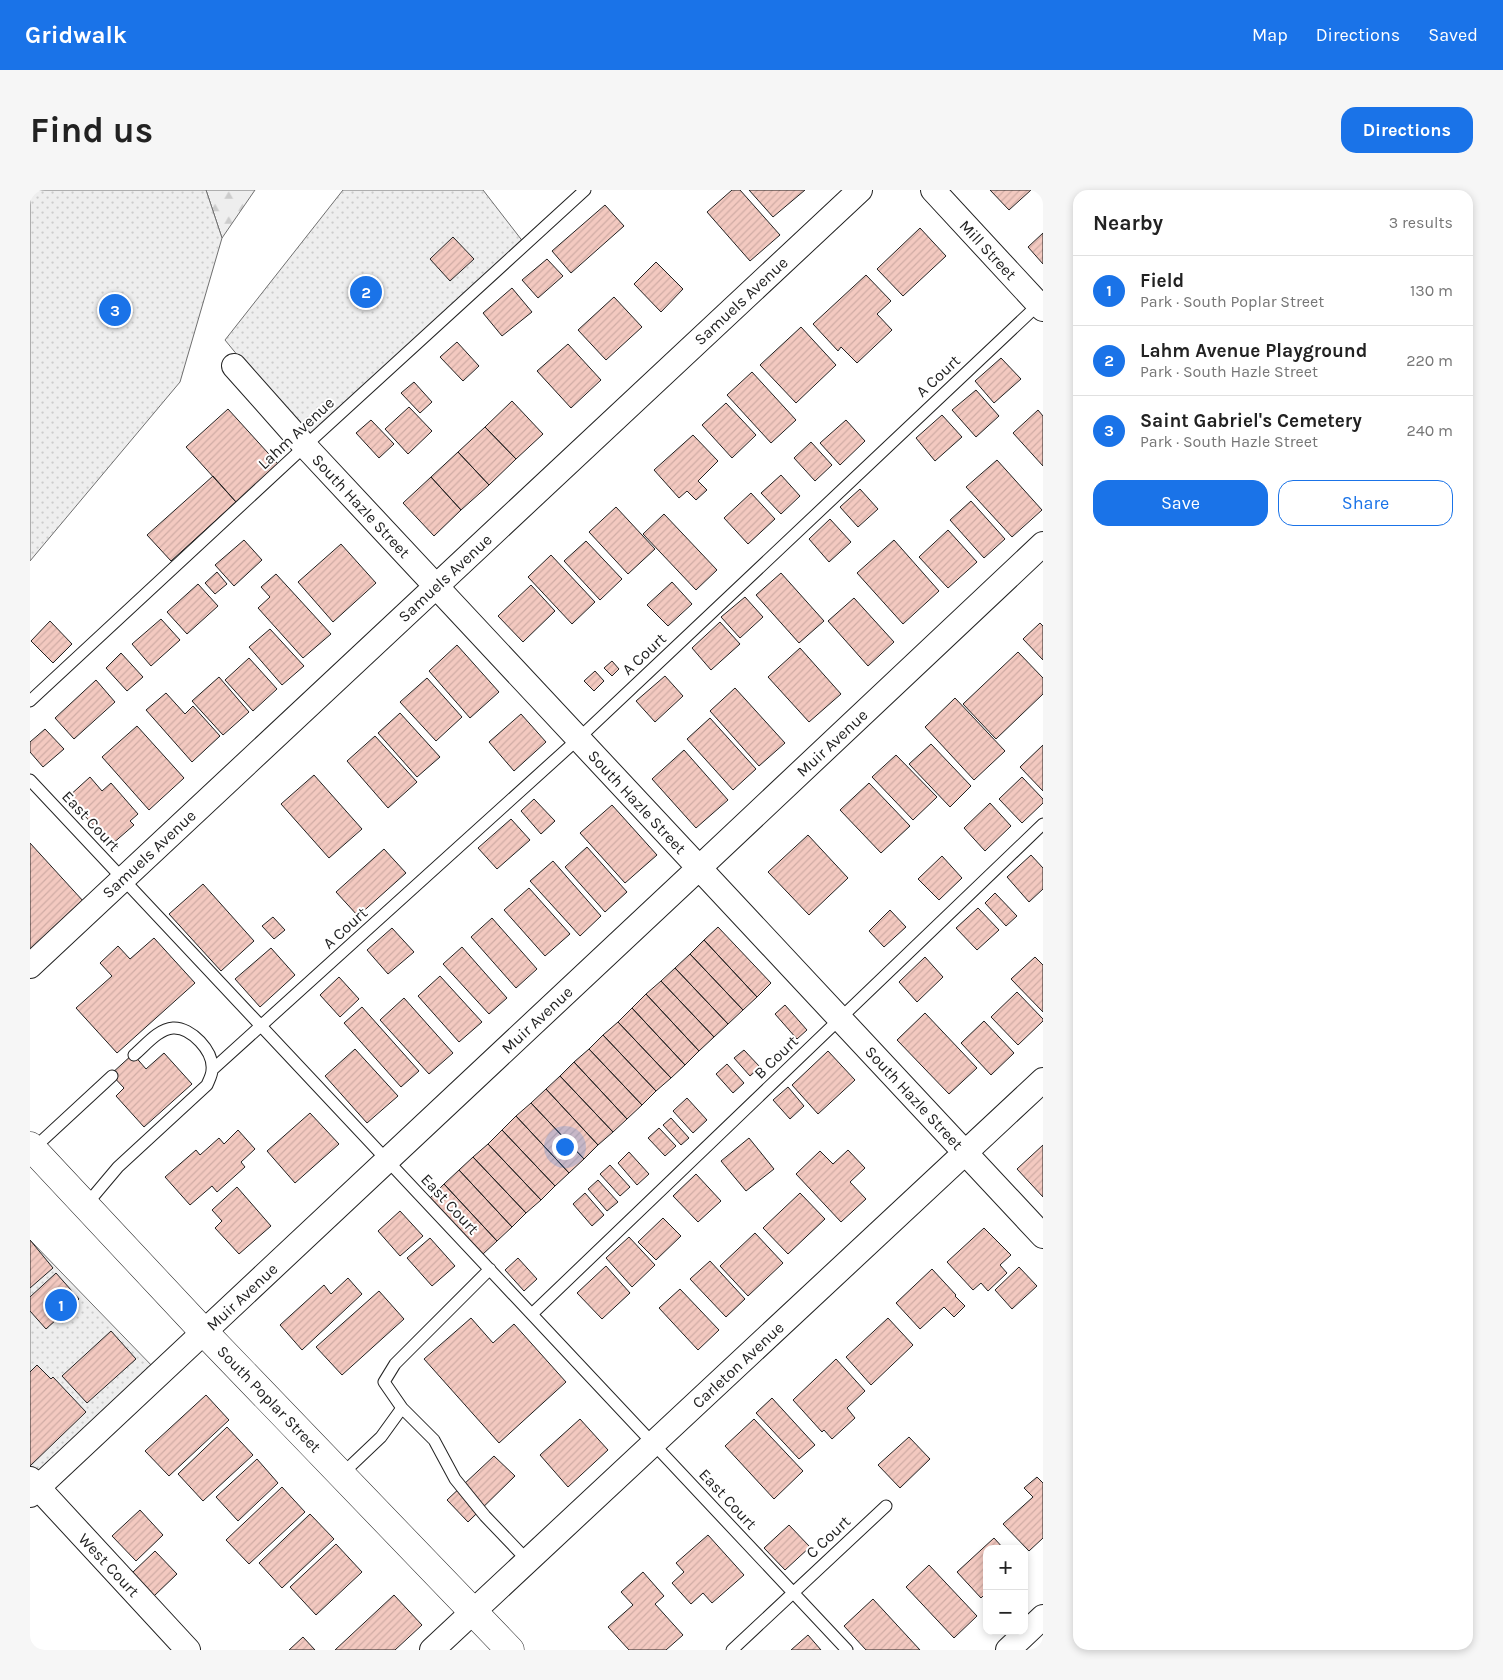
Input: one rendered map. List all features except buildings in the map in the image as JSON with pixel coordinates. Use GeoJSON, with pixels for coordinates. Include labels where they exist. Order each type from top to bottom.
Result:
{"type":"FeatureCollection","features":[{"type":"Feature","properties":{"kind":"main road","name":"South Poplar Street"},"geometry":{"type":"LineString","coordinates":[[31,1147],[204,1332],[510,1650]]}},
{"type":"Feature","properties":{"kind":"street","name":"Samuels Avenue"},"geometry":{"type":"LineString","coordinates":[[30,966],[860,190]]}},
{"type":"Feature","properties":{"kind":"street","name":"Mill Street"},"geometry":{"type":"LineString","coordinates":[[932,190],[1041,304]]}},
{"type":"Feature","properties":{"kind":"street","name":"South Hazle Street"},"geometry":{"type":"LineString","coordinates":[[234,366],[305,446],[1043,1236]]}},
{"type":"Feature","properties":{"kind":"street","name":"Muir Avenue"},"geometry":{"type":"LineString","coordinates":[[33,1487],[204,1332],[1043,544]]}},
{"type":"Feature","properties":{"kind":"street","name":"Carleton Avenue"},"geometry":{"type":"LineString","coordinates":[[432,1650],[1043,1080]]}},
{"type":"Feature","properties":{"kind":"street","name":"West Court"},"geometry":{"type":"LineString","coordinates":[[33,1487],[180,1647]]}},
{"type":"Feature","properties":{"kind":"street"},"geometry":{"type":"LineString","coordinates":[[1008,1650],[1043,1617]]}},
{"type":"Feature","properties":{"kind":"lane","name":"Lahm Avenue"},"geometry":{"type":"LineString","coordinates":[[30,701],[585,190]]}},
{"type":"Feature","properties":{"kind":"lane","name":"A Court"},"geometry":{"type":"LineString","coordinates":[[86,1205],[118,1167],[207,1085],[212,1070],[578,739],[1041,304]]}},
{"type":"Feature","properties":{"kind":"lane","name":"East Court"},"geometry":{"type":"LineString","coordinates":[[30,780],[847,1650]]}},
{"type":"Feature","properties":{"kind":"lane","name":"B Court"},"geometry":{"type":"LineString","coordinates":[[532,1314],[1043,824]]}},
{"type":"Feature","properties":{"kind":"lane"},"geometry":{"type":"LineString","coordinates":[[134,1055],[159,1033],[172,1028],[184,1030],[195,1035],[210,1055],[212,1070]]}},
{"type":"Feature","properties":{"kind":"lane"},"geometry":{"type":"LineString","coordinates":[[31,1147],[112,1076]]}},
{"type":"Feature","properties":{"kind":"lane"},"geometry":{"type":"LineString","coordinates":[[490,1269],[395,1364],[384,1382],[402,1408],[434,1440],[455,1480],[485,1516],[528,1561]]}},
{"type":"Feature","properties":{"kind":"lane"},"geometry":{"type":"LineString","coordinates":[[341,1475],[381,1437],[402,1408]]}},
{"type":"Feature","properties":{"kind":"lane","name":"C Court"},"geometry":{"type":"LineString","coordinates":[[732,1650],[886,1506]]}},
{"type":"Feature","properties":{"kind":"green space"},"geometry":{"type":"Polygon","coordinates":[[[30,190],[206,190],[222,238],[180,382],[30,561],[30,190]]]}},
{"type":"Feature","properties":{"kind":"green space"},"geometry":{"type":"Polygon","coordinates":[[[206,190],[255,190],[222,238],[206,190]]]}},
{"type":"Feature","properties":{"kind":"green space"},"geometry":{"type":"Polygon","coordinates":[[[343,190],[483,190],[524,243],[306,439],[225,340],[343,190]]]}},
{"type":"Feature","properties":{"kind":"green space"},"geometry":{"type":"Polygon","coordinates":[[[30,1240],[155,1369],[30,1486],[30,1240]]]}},
{"type":"Feature","properties":{"kind":"place","name":"Lahm Avenue Playground"},"geometry":{"type":"Point","coordinates":[366,292]}},
{"type":"Feature","properties":{"kind":"place","name":"Saint Gabriel's Cemetery"},"geometry":{"type":"Point","coordinates":[115,310]}},
{"type":"Feature","properties":{"kind":"place","name":"Field"},"geometry":{"type":"Point","coordinates":[61,1305]}}]}
